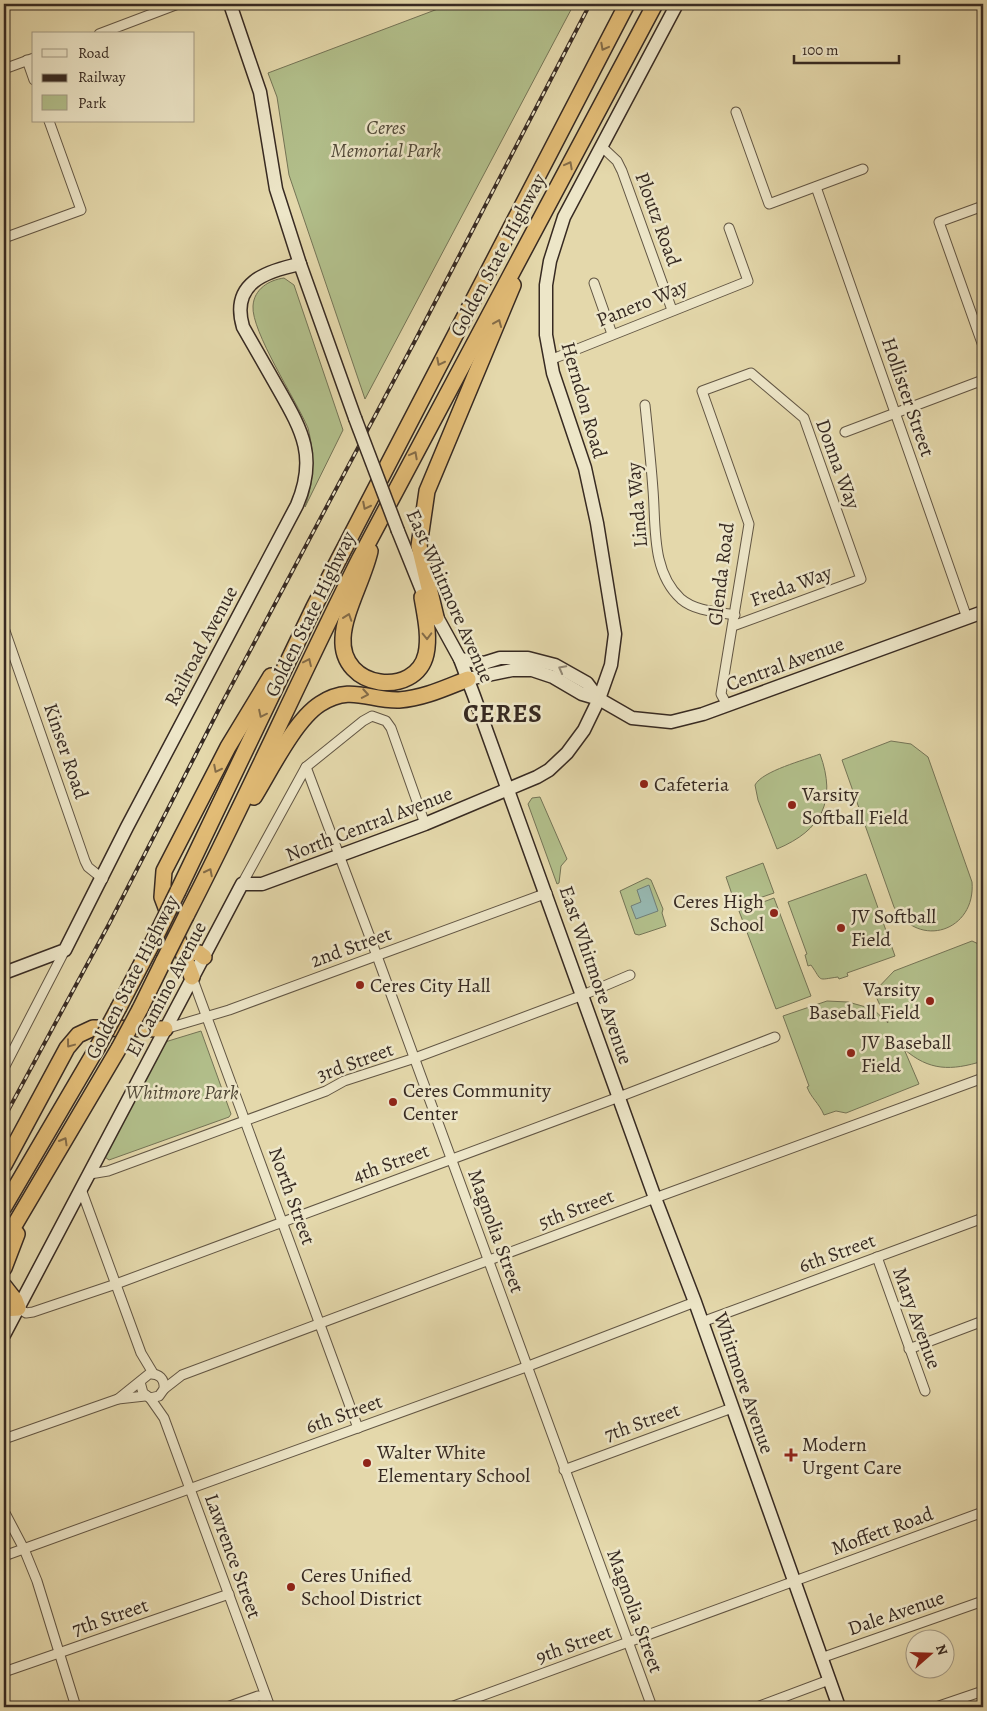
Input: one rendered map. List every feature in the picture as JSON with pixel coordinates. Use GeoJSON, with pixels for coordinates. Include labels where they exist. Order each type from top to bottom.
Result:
{"type":"FeatureCollection","features":[{"type":"Feature","properties":{"kind":"highway","name":"Golden State Highway"},"geometry":{"type":"LineString","coordinates":[[4,1207],[97,1048],[156,936],[314,607],[627,4]]}},
{"type":"Feature","properties":{"kind":"highway","name":"Golden State Highway"},"geometry":{"type":"LineString","coordinates":[[4,1244],[140,1009],[221,849],[317,643],[375,529],[655,4]]}},
{"type":"Feature","properties":{"kind":"highway"},"geometry":{"type":"LineString","coordinates":[[436,617],[419,546],[427,491],[546,208]]}},
{"type":"Feature","properties":{"kind":"highway"},"geometry":{"type":"LineString","coordinates":[[375,529],[367,566],[343,638],[346,656],[350,664],[362,676],[383,683],[404,680],[423,662],[427,641],[421,588]]}},
{"type":"Feature","properties":{"kind":"highway"},"geometry":{"type":"LineString","coordinates":[[192,977],[162,897],[164,871],[228,748],[314,607]]}},
{"type":"Feature","properties":{"kind":"highway"},"geometry":{"type":"LineString","coordinates":[[221,849],[301,722],[320,704],[336,696],[356,693],[396,700],[421,698],[468,679]]}},
{"type":"Feature","properties":{"kind":"highway"},"geometry":{"type":"LineString","coordinates":[[182,951],[199,953],[204,957]]}},
{"type":"Feature","properties":{"kind":"highway"},"geometry":{"type":"LineString","coordinates":[[4,1165],[67,1048],[78,1035],[93,1028],[165,1029]]}},
{"type":"Feature","properties":{"kind":"highway"},"geometry":{"type":"LineString","coordinates":[[4,1268],[46,1173]]}},
{"type":"Feature","properties":{"kind":"highway"},"geometry":{"type":"LineString","coordinates":[[4,1286],[15,1300],[11,1308]]}},
{"type":"Feature","properties":{"kind":"street"},"geometry":{"type":"LineString","coordinates":[[104,32],[178,4]]}},
{"type":"Feature","properties":{"kind":"street","name":"East Whitmore Avenue"},"geometry":{"type":"LineString","coordinates":[[230,4],[260,92],[271,172],[300,264],[355,418],[421,588],[460,659],[468,679],[547,893],[655,1198]]}},
{"type":"Feature","properties":{"kind":"street","name":"Herndon Road"},"geometry":{"type":"LineString","coordinates":[[508,790],[537,777],[559,762],[584,730],[611,666],[615,634],[597,523],[586,474],[550,360],[545,315],[550,261],[564,217],[677,4]]}},
{"type":"Feature","properties":{"kind":"street"},"geometry":{"type":"LineString","coordinates":[[4,69],[30,59]]}},
{"type":"Feature","properties":{"kind":"street"},"geometry":{"type":"LineString","coordinates":[[736,112],[769,204],[863,169]]}},
{"type":"Feature","properties":{"kind":"street"},"geometry":{"type":"LineString","coordinates":[[4,238],[80,210],[49,122]]}},
{"type":"Feature","properties":{"kind":"street","name":"Ploutz Road"},"geometry":{"type":"LineString","coordinates":[[601,146],[617,161],[622,171],[672,310]]}},
{"type":"Feature","properties":{"kind":"street","name":"Hollister Street"},"geometry":{"type":"LineString","coordinates":[[816,187],[967,618]]}},
{"type":"Feature","properties":{"kind":"street"},"geometry":{"type":"LineString","coordinates":[[983,206],[940,222],[983,346]]}},
{"type":"Feature","properties":{"kind":"street","name":"Panero Way"},"geometry":{"type":"LineString","coordinates":[[550,360],[748,281],[728,228]]}},
{"type":"Feature","properties":{"kind":"street","name":"Railroad Avenue"},"geometry":{"type":"LineString","coordinates":[[4,1068],[103,879],[127,827],[303,492],[307,463],[303,435],[243,327],[241,314],[243,296],[256,279],[273,270],[300,264]]}},
{"type":"Feature","properties":{"kind":"street"},"geometry":{"type":"LineString","coordinates":[[594,283],[612,334]]}},
{"type":"Feature","properties":{"kind":"street","name":"Donna Way"},"geometry":{"type":"LineString","coordinates":[[702,392],[751,373],[804,418],[861,579]]}},
{"type":"Feature","properties":{"kind":"street"},"geometry":{"type":"LineString","coordinates":[[846,432],[983,380]]}},
{"type":"Feature","properties":{"kind":"street","name":"Glenda Road"},"geometry":{"type":"LineString","coordinates":[[702,392],[749,524],[721,694],[727,705]]}},
{"type":"Feature","properties":{"kind":"street","name":"Linda Way"},"geometry":{"type":"LineString","coordinates":[[645,406],[656,546],[666,577],[674,591],[687,604],[700,609],[735,615]]}},
{"type":"Feature","properties":{"kind":"street","name":"Freda Way"},"geometry":{"type":"LineString","coordinates":[[733,626],[861,579]]}},
{"type":"Feature","properties":{"kind":"street","name":"Central Avenue"},"geometry":{"type":"LineString","coordinates":[[598,699],[632,718],[657,722],[680,720],[727,705],[983,612]]}},
{"type":"Feature","properties":{"kind":"street","name":"Kinser Road"},"geometry":{"type":"LineString","coordinates":[[4,628],[84,861],[88,867],[103,879]]}},
{"type":"Feature","properties":{"kind":"street"},"geometry":{"type":"LineString","coordinates":[[460,659],[484,663],[500,658],[528,658],[555,665],[587,683],[598,699]]}},
{"type":"Feature","properties":{"kind":"street"},"geometry":{"type":"LineString","coordinates":[[468,679],[512,670],[532,670],[553,677],[582,694],[598,699]]}},
{"type":"Feature","properties":{"kind":"street","name":"El Camino Avenue"},"geometry":{"type":"LineString","coordinates":[[4,1335],[11,1308],[90,1174],[192,977],[306,767],[362,721],[372,716],[378,717],[386,721],[391,728],[425,824]]}},
{"type":"Feature","properties":{"kind":"street","name":"Magnolia Street"},"geometry":{"type":"LineString","coordinates":[[306,767],[415,1058],[526,1367],[652,1707]]}},
{"type":"Feature","properties":{"kind":"street","name":"North Central Avenue"},"geometry":{"type":"LineString","coordinates":[[242,884],[262,884],[425,824],[508,790]]}},
{"type":"Feature","properties":{"kind":"street","name":"2nd Street"},"geometry":{"type":"LineString","coordinates":[[165,1029],[207,1017],[547,893]]}},
{"type":"Feature","properties":{"kind":"street"},"geometry":{"type":"LineString","coordinates":[[4,973],[65,950]]}},
{"type":"Feature","properties":{"kind":"street","name":"3rd Street"},"geometry":{"type":"LineString","coordinates":[[90,1174],[108,1171],[246,1121],[326,1091],[344,1081],[415,1058],[583,995],[630,975]]}},
{"type":"Feature","properties":{"kind":"street","name":"North Street"},"geometry":{"type":"LineString","coordinates":[[192,977],[358,1428]]}},
{"type":"Feature","properties":{"kind":"street","name":"4th Street"},"geometry":{"type":"LineString","coordinates":[[11,1308],[26,1313],[33,1312],[116,1284],[775,1037]]}},
{"type":"Feature","properties":{"kind":"street","name":"5th Street"},"geometry":{"type":"LineString","coordinates":[[163,1391],[182,1375],[655,1198],[983,1078]]}},
{"type":"Feature","properties":{"kind":"street"},"geometry":{"type":"LineString","coordinates":[[4,1439],[118,1399],[159,1396],[163,1391],[163,1379],[156,1374],[141,1353],[81,1188]]}},
{"type":"Feature","properties":{"kind":"street","name":"Whitmore Avenue"},"geometry":{"type":"LineString","coordinates":[[655,1198],[695,1302],[793,1582]]}},
{"type":"Feature","properties":{"kind":"street","name":"6th Street"},"geometry":{"type":"LineString","coordinates":[[702,1322],[983,1218]]}},
{"type":"Feature","properties":{"kind":"street","name":"Mary Avenue"},"geometry":{"type":"LineString","coordinates":[[877,1257],[925,1392]]}},
{"type":"Feature","properties":{"kind":"street","name":"6th Street"},"geometry":{"type":"LineString","coordinates":[[4,1556],[526,1367],[695,1302]]}},
{"type":"Feature","properties":{"kind":"street"},"geometry":{"type":"LineString","coordinates":[[909,1349],[983,1322]]}},
{"type":"Feature","properties":{"kind":"street"},"geometry":{"type":"LineString","coordinates":[[141,1353],[141,1390],[148,1397]]}},
{"type":"Feature","properties":{"kind":"street"},"geometry":{"type":"LineString","coordinates":[[118,1399],[142,1380],[156,1374]]}},
{"type":"Feature","properties":{"kind":"street","name":"5th Street"},"geometry":{"type":"LineString","coordinates":[[156,1374],[182,1375]]}},
{"type":"Feature","properties":{"kind":"street","name":"Lawrence Street"},"geometry":{"type":"LineString","coordinates":[[163,1391],[164,1418]]}},
{"type":"Feature","properties":{"kind":"street","name":"Lawrence Street"},"geometry":{"type":"LineString","coordinates":[[148,1397],[164,1418],[270,1707]]}},
{"type":"Feature","properties":{"kind":"street","name":"7th Street"},"geometry":{"type":"LineString","coordinates":[[564,1470],[732,1408]]}},
{"type":"Feature","properties":{"kind":"street"},"geometry":{"type":"LineString","coordinates":[[4,1511],[6,1520],[24,1549],[38,1581],[76,1707]]}},
{"type":"Feature","properties":{"kind":"street","name":"Moffett Road"},"geometry":{"type":"LineString","coordinates":[[793,1582],[983,1512]]}},
{"type":"Feature","properties":{"kind":"street"},"geometry":{"type":"LineString","coordinates":[[793,1582],[839,1707]]}},
{"type":"Feature","properties":{"kind":"street","name":"9th Street"},"geometry":{"type":"LineString","coordinates":[[451,1707],[793,1582]]}},
{"type":"Feature","properties":{"kind":"street","name":"7th Street"},"geometry":{"type":"LineString","coordinates":[[4,1672],[228,1594]]}},
{"type":"Feature","properties":{"kind":"street","name":"Dale Avenue"},"geometry":{"type":"LineString","coordinates":[[821,1658],[983,1601]]}},
{"type":"Feature","properties":{"kind":"street"},"geometry":{"type":"LineString","coordinates":[[757,1707],[829,1680]]}},
{"type":"Feature","properties":{"kind":"street"},"geometry":{"type":"LineString","coordinates":[[936,1707],[983,1691]]}},
{"type":"Feature","properties":{"kind":"street"},"geometry":{"type":"LineString","coordinates":[[227,1707],[258,1696],[266,1697]]}},
{"type":"Feature","properties":{"kind":"green space","name":"Ceres Memorial Park"},"geometry":{"type":"Polygon","coordinates":[[[451,4],[574,4],[365,399],[289,175],[277,97],[268,73],[451,4]]]}},
{"type":"Feature","properties":{"kind":"green space"},"geometry":{"type":"Polygon","coordinates":[[[284,278],[294,285],[343,430],[305,507],[312,468],[312,448],[308,428],[266,348],[254,317],[254,300],[259,290],[268,283],[284,278]]]}},
{"type":"Feature","properties":{"kind":"green space"},"geometry":{"type":"Polygon","coordinates":[[[891,741],[911,744],[928,757],[972,882],[971,899],[965,913],[956,923],[944,929],[931,931],[917,928],[905,920],[894,907],[842,760],[891,741]]]}},
{"type":"Feature","properties":{"kind":"green space","name":"Varsity Softball Field"},"geometry":{"type":"Polygon","coordinates":[[[820,754],[827,786],[826,800],[822,812],[805,833],[777,849],[758,800],[755,785],[766,775],[820,754]]]}},
{"type":"Feature","properties":{"kind":"green space"},"geometry":{"type":"Polygon","coordinates":[[[540,797],[567,859],[561,866],[559,883],[557,884],[528,804],[532,798],[540,797]]]}},
{"type":"Feature","properties":{"kind":"green space"},"geometry":{"type":"Polygon","coordinates":[[[763,863],[774,893],[736,906],[726,877],[763,863]]]}},
{"type":"Feature","properties":{"kind":"green space","name":"JV Softball Field"},"geometry":{"type":"Polygon","coordinates":[[[866,874],[895,956],[847,973],[848,976],[839,979],[838,977],[823,979],[819,977],[811,965],[808,966],[805,955],[807,954],[788,902],[866,874]]]}},
{"type":"Feature","properties":{"kind":"green space"},"geometry":{"type":"Polygon","coordinates":[[[647,878],[651,880],[663,909],[662,913],[666,926],[639,935],[635,934],[620,891],[647,878]]]}},
{"type":"Feature","properties":{"kind":"green space"},"geometry":{"type":"Polygon","coordinates":[[[774,898],[811,996],[776,1009],[739,911],[774,898]]]}},
{"type":"Feature","properties":{"kind":"green space"},"geometry":{"type":"Polygon","coordinates":[[[972,941],[983,946],[983,1061],[961,1066],[941,1067],[922,1062],[904,1049],[919,1084],[846,1113],[836,1111],[824,1115],[807,1087],[809,1086],[783,1016],[827,1001],[848,1002],[873,1009],[888,1023],[874,992],[894,971],[972,941]]]}},
{"type":"Feature","properties":{"kind":"green space","name":"Whitmore Park"},"geometry":{"type":"Polygon","coordinates":[[[201,1031],[231,1114],[229,1117],[109,1160],[105,1157],[165,1042],[201,1031]]]}},
{"type":"Feature","properties":{"kind":"water"},"geometry":{"type":"Polygon","coordinates":[[[649,885],[658,911],[636,919],[631,906],[641,902],[637,890],[649,885]]]}},
{"type":"Feature","properties":{"kind":"railway"},"geometry":{"type":"LineString","coordinates":[[4,1118],[109,924],[220,707],[417,337],[590,4]]}},
{"type":"Feature","properties":{"kind":"place","name":"Cafeteria"},"geometry":{"type":"Point","coordinates":[644,784]}},
{"type":"Feature","properties":{"kind":"place","name":"Varsity Softball Field"},"geometry":{"type":"Point","coordinates":[792,805]}},
{"type":"Feature","properties":{"kind":"place","name":"Ceres High School"},"geometry":{"type":"Point","coordinates":[774,913]}},
{"type":"Feature","properties":{"kind":"place","name":"JV Softball Field"},"geometry":{"type":"Point","coordinates":[841,928]}},
{"type":"Feature","properties":{"kind":"place","name":"Ceres City Hall"},"geometry":{"type":"Point","coordinates":[360,985]}},
{"type":"Feature","properties":{"kind":"place","name":"Varsity Baseball Field"},"geometry":{"type":"Point","coordinates":[930,1001]}},
{"type":"Feature","properties":{"kind":"place","name":"JV Baseball Field"},"geometry":{"type":"Point","coordinates":[851,1053]}},
{"type":"Feature","properties":{"kind":"place","name":"Ceres Community Center"},"geometry":{"type":"Point","coordinates":[393,1102]}},
{"type":"Feature","properties":{"kind":"place","name":"Modern Urgent Care"},"geometry":{"type":"Point","coordinates":[791,1455]}},
{"type":"Feature","properties":{"kind":"place","name":"Walter White Elementary School"},"geometry":{"type":"Point","coordinates":[367,1463]}},
{"type":"Feature","properties":{"kind":"place","name":"Ceres Unified School District"},"geometry":{"type":"Point","coordinates":[291,1587]}},
{"type":"Feature","properties":{"kind":"district","name":"CERES"},"geometry":{"type":"Point","coordinates":[503,714]}}]}
